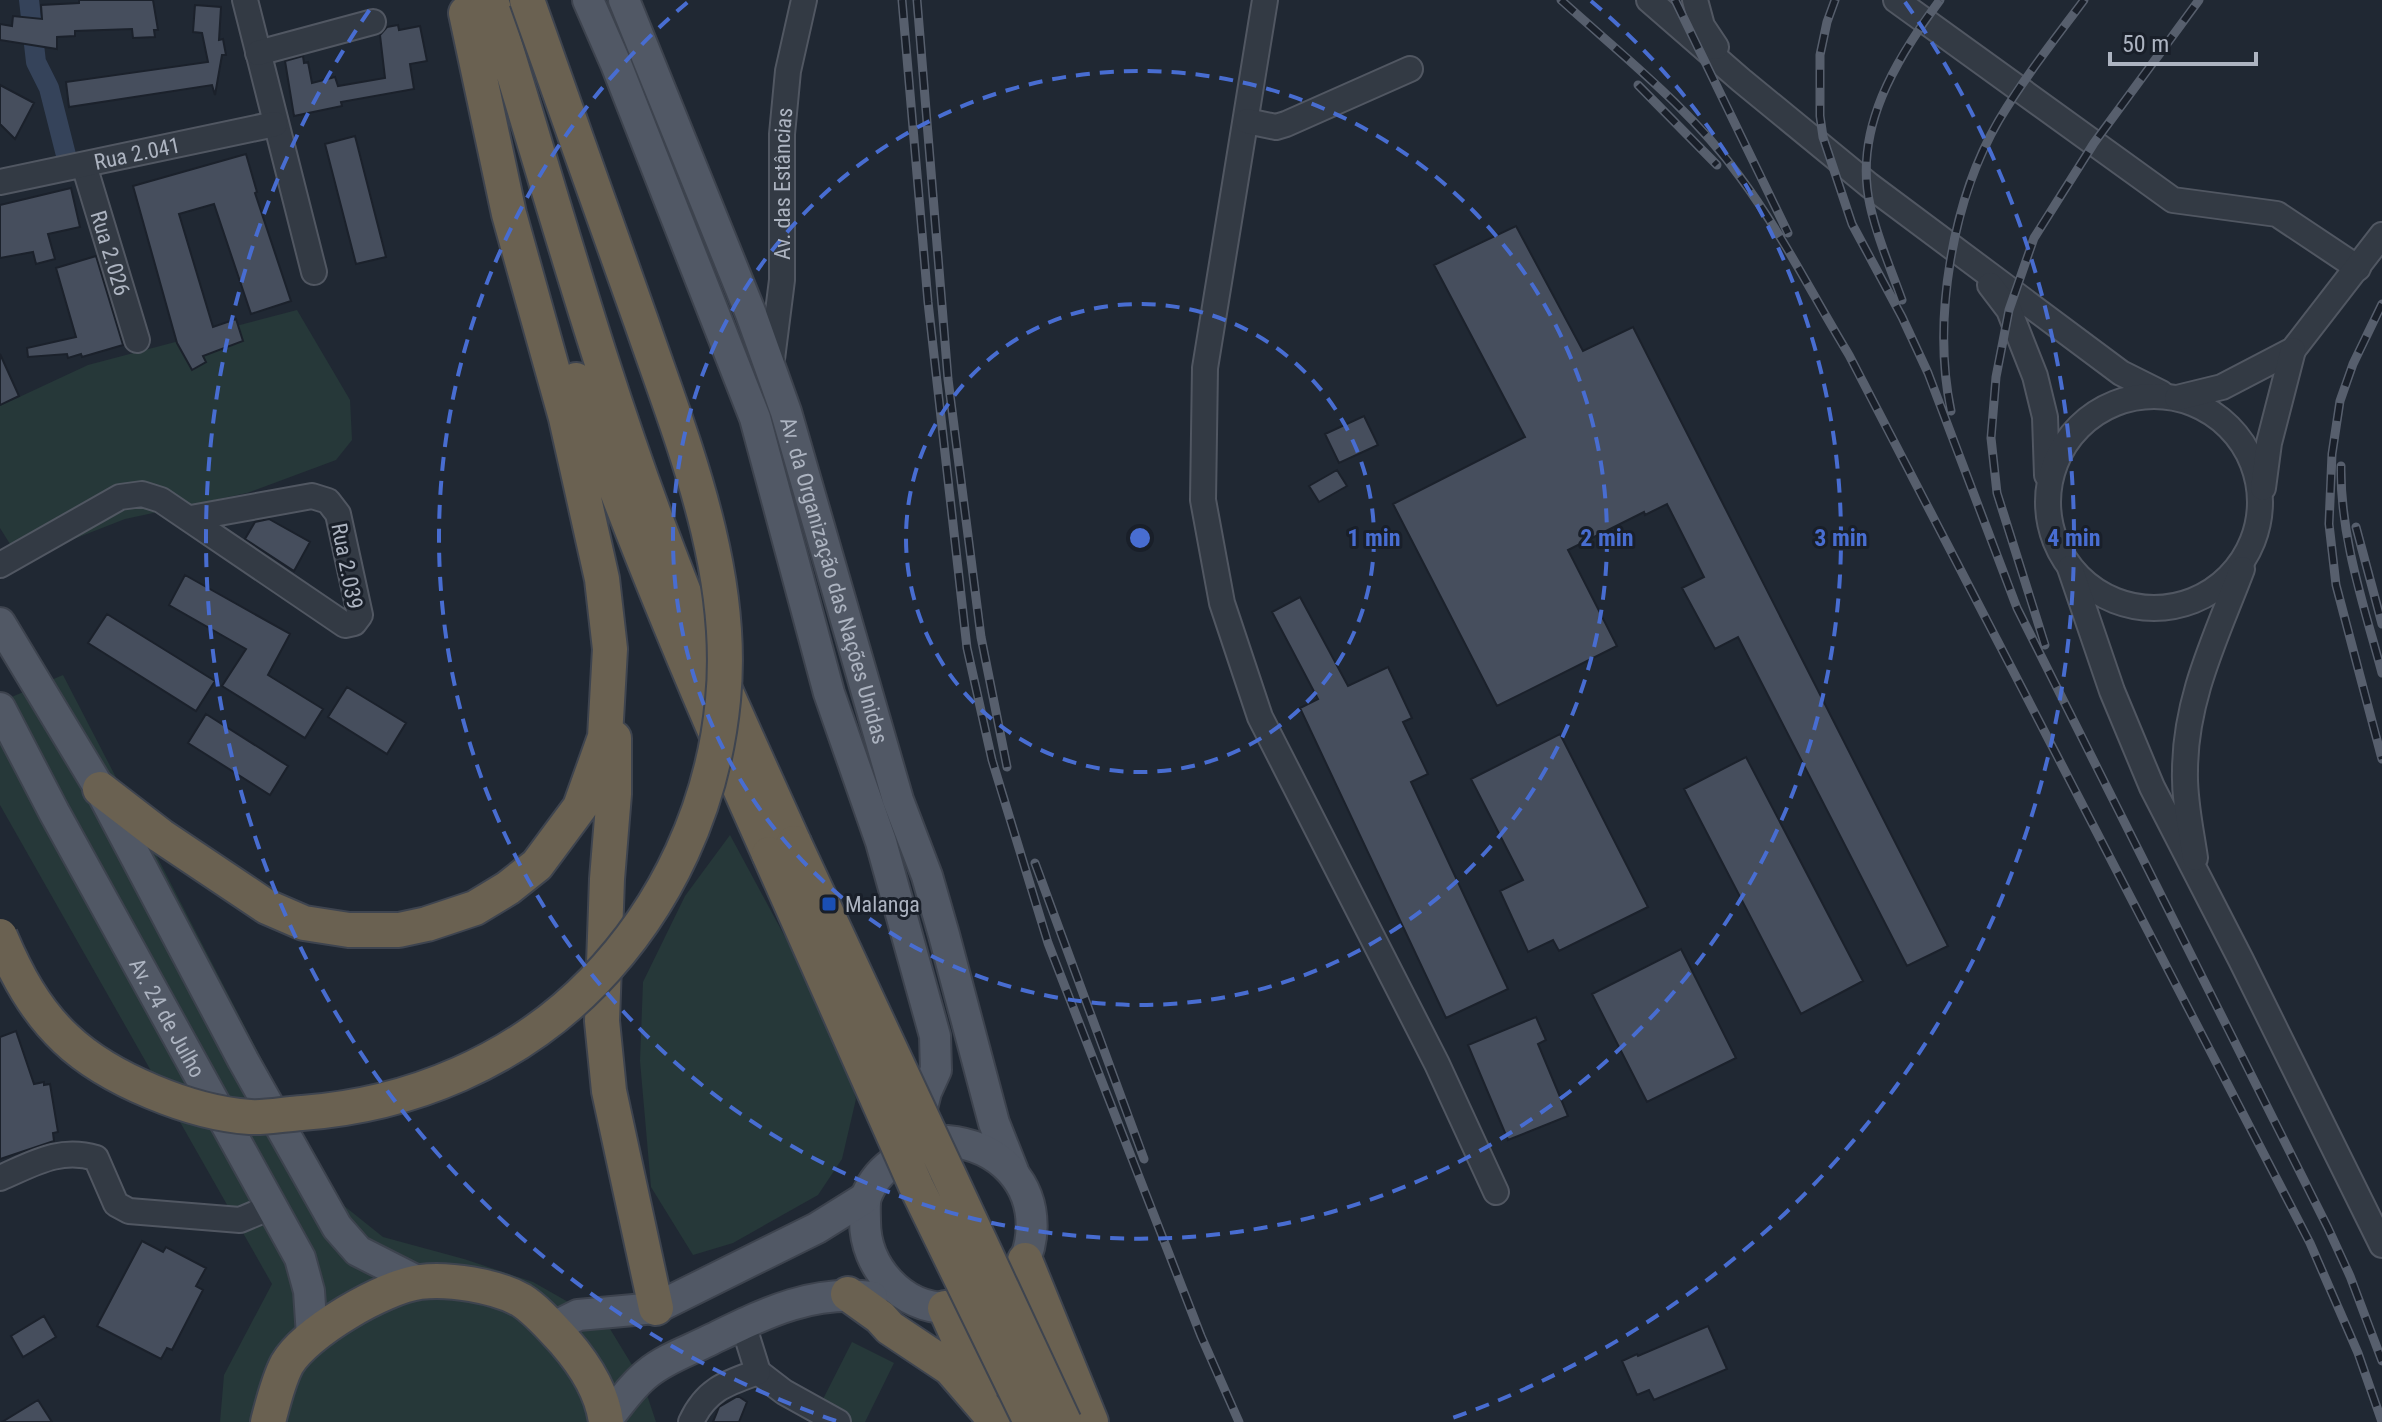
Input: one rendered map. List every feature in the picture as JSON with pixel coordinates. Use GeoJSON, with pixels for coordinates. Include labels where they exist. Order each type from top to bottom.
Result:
{"type":"FeatureCollection","features":[{"type":"Feature","properties":{"kind":"highway"},"geometry":{"type":"LineString","coordinates":[[0,936],[17,977],[67,1040],[142,1089],[209,1109],[250,1117],[337,1111],[431,1088],[493,1060],[553,1018],[592,983],[631,939],[682,856],[702,804],[723,700],[724,646],[718,573],[687,454],[527,0]]}},
{"type":"Feature","properties":{"kind":"highway"},"geometry":{"type":"LineString","coordinates":[[473,4],[507,50],[607,377],[669,554],[744,734],[782,848],[916,1186],[1031,1422]]}},
{"type":"Feature","properties":{"kind":"highway"},"geometry":{"type":"LineString","coordinates":[[93,778],[197,862],[267,907],[304,923],[349,930],[399,930],[475,908],[537,865],[580,807],[605,737],[609,697],[610,649],[602,579],[566,418],[509,214],[473,4]]}},
{"type":"Feature","properties":{"kind":"highway"},"geometry":{"type":"LineString","coordinates":[[473,4],[554,318],[614,486],[695,687],[782,848],[1064,1422]]}},
{"type":"Feature","properties":{"kind":"highway"},"geometry":{"type":"LineString","coordinates":[[609,697],[615,745],[614,794],[606,895],[602,1021],[609,1091],[656,1308]]}},
{"type":"Feature","properties":{"kind":"highway"},"geometry":{"type":"LineString","coordinates":[[1025,1260],[1091,1422]]}},
{"type":"Feature","properties":{"kind":"highway"},"geometry":{"type":"LineString","coordinates":[[268,1422],[288,1363],[312,1336],[372,1298],[419,1282],[457,1282],[488,1288],[521,1300],[575,1354],[597,1387],[606,1421]]}},
{"type":"Feature","properties":{"kind":"highway"},"geometry":{"type":"LineString","coordinates":[[848,1294],[890,1328],[950,1368],[995,1421]]}},
{"type":"Feature","properties":{"kind":"highway"},"geometry":{"type":"LineString","coordinates":[[930,1305],[995,1421]]}},
{"type":"Feature","properties":{"kind":"main road","name":"Av. da Organização das Nações Unidas"},"geometry":{"type":"LineString","coordinates":[[588,0],[755,418],[829,693],[881,842],[935,1036],[936,1070],[926,1092],[911,1149]]}},
{"type":"Feature","properties":{"kind":"main road","name":"Av. da Organização das Nações Unidas"},"geometry":{"type":"LineString","coordinates":[[624,0],[751,314],[786,412],[898,800],[927,876],[994,1123],[1013,1171]]}},
{"type":"Feature","properties":{"kind":"main road","name":"Av. 24 de Julho"},"geometry":{"type":"LineString","coordinates":[[0,623],[93,778],[243,1060],[337,1227],[358,1251],[419,1282]]}},
{"type":"Feature","properties":{"kind":"main road","name":"Av. 24 de Julho"},"geometry":{"type":"LineString","coordinates":[[0,708],[300,1258],[309,1291],[312,1336]]}},
{"type":"Feature","properties":{"kind":"main road"},"geometry":{"type":"LineString","coordinates":[[552,1328],[578,1315],[656,1308],[817,1228],[865,1198],[883,1171],[911,1149],[938,1142],[966,1142],[984,1148],[1013,1171],[1027,1195],[1033,1223],[1025,1260],[1015,1276],[992,1295],[965,1306],[930,1305],[848,1294],[807,1298],[761,1314],[664,1362],[646,1374],[606,1421]]}},
{"type":"Feature","properties":{"kind":"main road"},"geometry":{"type":"LineString","coordinates":[[865,1198],[865,1232],[873,1260],[889,1283],[930,1305]]}},
{"type":"Feature","properties":{"kind":"street"},"geometry":{"type":"LineString","coordinates":[[245,0],[314,272]]}},
{"type":"Feature","properties":{"kind":"street","name":"Av. das Estâncias"},"geometry":{"type":"LineString","coordinates":[[771,371],[782,280],[782,134],[786,87],[804,0]]}},
{"type":"Feature","properties":{"kind":"street"},"geometry":{"type":"LineString","coordinates":[[1265,0],[1205,368],[1203,500],[1222,603],[1260,717],[1437,1064],[1496,1192]]}},
{"type":"Feature","properties":{"kind":"street"},"geometry":{"type":"LineString","coordinates":[[1649,0],[1869,185],[2121,373],[2205,409],[2229,427],[2247,451],[2258,479],[2260,509]]}},
{"type":"Feature","properties":{"kind":"street"},"geometry":{"type":"LineString","coordinates":[[1695,0],[1702,26],[1741,80]]}},
{"type":"Feature","properties":{"kind":"street"},"geometry":{"type":"LineString","coordinates":[[1896,0],[2173,200],[2277,214],[2358,268]]}},
{"type":"Feature","properties":{"kind":"street"},"geometry":{"type":"LineString","coordinates":[[258,53],[373,22]]}},
{"type":"Feature","properties":{"kind":"street"},"geometry":{"type":"LineString","coordinates":[[1247,121],[1276,127],[1286,124],[1410,69]]}},
{"type":"Feature","properties":{"kind":"street","name":"Rua 2.041"},"geometry":{"type":"LineString","coordinates":[[0,182],[275,124]]}},
{"type":"Feature","properties":{"kind":"street","name":"Rua 2.026"},"geometry":{"type":"LineString","coordinates":[[84,165],[137,340]]}},
{"type":"Feature","properties":{"kind":"street"},"geometry":{"type":"LineString","coordinates":[[2199,880],[2185,772],[2197,687],[2251,547],[2269,443],[2293,350],[2382,235]]}},
{"type":"Feature","properties":{"kind":"street"},"geometry":{"type":"LineString","coordinates":[[1971,261],[2009,310],[2035,376],[2045,417],[2051,533],[2070,568],[2112,691],[2152,787],[2382,1245]]}},
{"type":"Feature","properties":{"kind":"street"},"geometry":{"type":"LineString","coordinates":[[2047,494],[2053,466],[2066,440],[2086,419],[2110,404],[2138,396],[2172,397],[2222,387],[2293,350]]}},
{"type":"Feature","properties":{"kind":"street","name":"Rua 2.039"},"geometry":{"type":"LineString","coordinates":[[0,565],[120,497],[142,494],[161,500],[191,518],[345,625],[354,623],[360,615],[338,514],[328,501],[312,496],[191,518]]}},
{"type":"Feature","properties":{"kind":"street"},"geometry":{"type":"LineString","coordinates":[[2070,568],[2103,596],[2134,606],[2166,608],[2197,599],[2225,582],[2240,566],[2251,547]]}},
{"type":"Feature","properties":{"kind":"street"},"geometry":{"type":"LineString","coordinates":[[0,1178],[56,1155],[79,1153],[96,1158],[116,1204],[129,1211],[240,1220],[271,1207]]}},
{"type":"Feature","properties":{"kind":"street"},"geometry":{"type":"LineString","coordinates":[[743,1324],[758,1372],[784,1392],[838,1422]]}},
{"type":"Feature","properties":{"kind":"street"},"geometry":{"type":"LineString","coordinates":[[691,1422],[696,1411],[717,1387],[758,1372]]}},
{"type":"Feature","properties":{"kind":"shaded area"},"geometry":{"type":"Polygon","coordinates":[[[297,310],[350,400],[352,440],[336,460],[247,493],[125,519],[20,560],[0,528],[0,406],[88,365],[297,310]]]}},
{"type":"Feature","properties":{"kind":"shaded area"},"geometry":{"type":"Polygon","coordinates":[[[63,675],[333,1197],[383,1237],[533,1282],[607,1324],[643,1383],[656,1422],[220,1422],[224,1375],[272,1284],[0,805],[0,702],[63,675]]]}},
{"type":"Feature","properties":{"kind":"shaded area"},"geometry":{"type":"Polygon","coordinates":[[[730,835],[839,1037],[856,1099],[842,1159],[818,1195],[733,1243],[693,1255],[651,1187],[640,1061],[643,982],[685,896],[730,835]]]}},
{"type":"Feature","properties":{"kind":"shaded area"},"geometry":{"type":"Polygon","coordinates":[[[852,1342],[894,1363],[865,1422],[844,1422],[818,1409],[852,1342]]]}},
{"type":"Feature","properties":{"kind":"building"},"geometry":{"type":"Polygon","coordinates":[[[79,0],[153,0],[158,30],[154,30],[155,37],[133,38],[132,29],[75,31],[75,36],[57,37],[57,49],[0,40],[0,24],[12,26],[13,16],[42,19],[41,5],[79,3],[79,0]]]}},
{"type":"Feature","properties":{"kind":"building"},"geometry":{"type":"Polygon","coordinates":[[[195,5],[221,7],[219,40],[223,39],[226,55],[222,55],[215,95],[212,85],[69,107],[66,82],[208,62],[202,33],[193,32],[195,5]]]}},
{"type":"Feature","properties":{"kind":"building"},"geometry":{"type":"Polygon","coordinates":[[[398,25],[399,30],[420,26],[427,61],[410,64],[414,89],[341,102],[342,106],[294,116],[285,61],[303,56],[304,63],[308,62],[312,83],[335,77],[338,86],[385,78],[380,35],[387,27],[398,25]]]}},
{"type":"Feature","properties":{"kind":"building"},"geometry":{"type":"Polygon","coordinates":[[[0,85],[34,103],[15,139],[0,124],[0,85]]]}},
{"type":"Feature","properties":{"kind":"building"},"geometry":{"type":"Polygon","coordinates":[[[355,136],[386,257],[356,264],[325,144],[355,136]]]}},
{"type":"Feature","properties":{"kind":"building"},"geometry":{"type":"Polygon","coordinates":[[[246,154],[255,193],[291,301],[251,314],[214,204],[179,214],[213,327],[236,319],[243,341],[203,356],[206,362],[192,370],[177,343],[133,186],[246,154]]]}},
{"type":"Feature","properties":{"kind":"building"},"geometry":{"type":"Polygon","coordinates":[[[71,188],[80,227],[48,234],[55,259],[36,264],[33,252],[0,258],[0,205],[71,188]]]}},
{"type":"Feature","properties":{"kind":"building"},"geometry":{"type":"Polygon","coordinates":[[[1516,226],[1583,351],[1633,327],[1948,946],[1907,966],[1738,637],[1715,649],[1682,588],[1704,577],[1667,504],[1645,515],[1644,512],[1568,550],[1617,646],[1497,706],[1393,504],[1525,437],[1434,265],[1516,226]]]}},
{"type":"Feature","properties":{"kind":"building"},"geometry":{"type":"Polygon","coordinates":[[[96,256],[123,345],[82,357],[81,354],[68,358],[67,354],[28,357],[27,348],[76,337],[56,268],[96,256]]]}},
{"type":"Feature","properties":{"kind":"building"},"geometry":{"type":"Polygon","coordinates":[[[0,354],[19,396],[0,405],[0,354]]]}},
{"type":"Feature","properties":{"kind":"building"},"geometry":{"type":"Polygon","coordinates":[[[1364,416],[1378,445],[1339,463],[1325,434],[1364,416]]]}},
{"type":"Feature","properties":{"kind":"building"},"geometry":{"type":"Polygon","coordinates":[[[1337,470],[1347,486],[1319,502],[1309,486],[1337,470]]]}},
{"type":"Feature","properties":{"kind":"building"},"geometry":{"type":"Polygon","coordinates":[[[269,519],[310,542],[294,571],[245,539],[255,522],[269,519]]]}},
{"type":"Feature","properties":{"kind":"building"},"geometry":{"type":"Polygon","coordinates":[[[185,575],[290,634],[268,675],[323,709],[305,738],[222,686],[246,649],[169,605],[185,575]]]}},
{"type":"Feature","properties":{"kind":"building"},"geometry":{"type":"Polygon","coordinates":[[[1300,597],[1348,686],[1388,667],[1412,718],[1403,722],[1428,774],[1411,782],[1508,989],[1446,1018],[1300,708],[1318,699],[1272,612],[1300,597]]]}},
{"type":"Feature","properties":{"kind":"building"},"geometry":{"type":"Polygon","coordinates":[[[107,614],[215,681],[196,711],[88,643],[107,614]]]}},
{"type":"Feature","properties":{"kind":"building"},"geometry":{"type":"Polygon","coordinates":[[[347,687],[406,723],[387,754],[328,717],[347,687]]]}},
{"type":"Feature","properties":{"kind":"building"},"geometry":{"type":"Polygon","coordinates":[[[206,714],[288,766],[270,795],[188,743],[206,714]]]}},
{"type":"Feature","properties":{"kind":"building"},"geometry":{"type":"Polygon","coordinates":[[[1560,734],[1648,907],[1559,951],[1553,940],[1528,952],[1500,891],[1523,880],[1471,779],[1560,734]]]}},
{"type":"Feature","properties":{"kind":"building"},"geometry":{"type":"Polygon","coordinates":[[[1746,757],[1863,981],[1801,1014],[1684,789],[1746,757]]]}},
{"type":"Feature","properties":{"kind":"building"},"geometry":{"type":"Polygon","coordinates":[[[1681,949],[1736,1058],[1647,1102],[1592,994],[1681,949]]]}},
{"type":"Feature","properties":{"kind":"building"},"geometry":{"type":"Polygon","coordinates":[[[1536,1017],[1546,1040],[1538,1044],[1568,1116],[1508,1140],[1468,1045],[1536,1017]]]}},
{"type":"Feature","properties":{"kind":"building"},"geometry":{"type":"Polygon","coordinates":[[[16,1031],[34,1084],[50,1084],[58,1132],[53,1133],[54,1141],[0,1159],[0,1037],[16,1031]]]}},
{"type":"Feature","properties":{"kind":"building"},"geometry":{"type":"Polygon","coordinates":[[[142,1241],[163,1252],[166,1247],[206,1268],[196,1286],[203,1290],[172,1350],[167,1348],[161,1359],[97,1326],[142,1241]]]}},
{"type":"Feature","properties":{"kind":"building"},"geometry":{"type":"Polygon","coordinates":[[[44,1316],[56,1337],[23,1357],[11,1336],[44,1316]]]}},
{"type":"Feature","properties":{"kind":"building"},"geometry":{"type":"Polygon","coordinates":[[[1708,1326],[1727,1369],[1654,1400],[1649,1390],[1637,1395],[1622,1361],[1708,1326]]]}},
{"type":"Feature","properties":{"kind":"building"},"geometry":{"type":"Polygon","coordinates":[[[738,1396],[747,1402],[739,1422],[713,1422],[719,1407],[738,1396]]]}},
{"type":"Feature","properties":{"kind":"building"},"geometry":{"type":"Polygon","coordinates":[[[38,1400],[52,1422],[2,1422],[38,1400]]]}},
{"type":"Feature","properties":{"kind":"waterway"},"geometry":{"type":"LineString","coordinates":[[29,0],[36,62],[49,88],[68,163]]}},
{"type":"Feature","properties":{"kind":"railway"},"geometry":{"type":"LineString","coordinates":[[902,0],[928,302],[967,648],[992,760],[1048,943],[1201,1336],[1239,1422]]}},
{"type":"Feature","properties":{"kind":"railway"},"geometry":{"type":"LineString","coordinates":[[917,0],[948,379],[981,637],[1007,767]]}},
{"type":"Feature","properties":{"kind":"railway"},"geometry":{"type":"LineString","coordinates":[[1561,0],[1655,84],[1721,152],[1769,220],[1849,355],[2310,1243],[2358,1353],[2382,1422]]}},
{"type":"Feature","properties":{"kind":"railway"},"geometry":{"type":"LineString","coordinates":[[1675,0],[1788,233]]}},
{"type":"Feature","properties":{"kind":"railway"},"geometry":{"type":"LineString","coordinates":[[1835,0],[1820,55],[1820,116],[1823,137],[1852,224],[1928,373],[2017,608],[2328,1228],[2382,1361]]}},
{"type":"Feature","properties":{"kind":"railway"},"geometry":{"type":"LineString","coordinates":[[1902,300],[1870,205],[1866,177],[1868,149],[1873,122],[1894,71],[1940,0]]}},
{"type":"Feature","properties":{"kind":"railway"},"geometry":{"type":"LineString","coordinates":[[1951,411],[1946,376],[1945,300],[1950,261],[1969,186],[1999,120],[2084,0]]}},
{"type":"Feature","properties":{"kind":"railway"},"geometry":{"type":"LineString","coordinates":[[2045,645],[1997,493],[1991,438],[1996,377],[2009,310],[2034,238],[2094,143],[2199,0]]}},
{"type":"Feature","properties":{"kind":"railway"},"geometry":{"type":"LineString","coordinates":[[1638,85],[1717,165]]}},
{"type":"Feature","properties":{"kind":"railway"},"geometry":{"type":"LineString","coordinates":[[2382,304],[2353,364],[2340,401],[2332,454],[2329,524],[2336,585],[2382,759]]}},
{"type":"Feature","properties":{"kind":"railway"},"geometry":{"type":"LineString","coordinates":[[2341,466],[2349,545],[2382,673]]}},
{"type":"Feature","properties":{"kind":"railway"},"geometry":{"type":"LineString","coordinates":[[2356,527],[2382,624]]}},
{"type":"Feature","properties":{"kind":"railway"},"geometry":{"type":"LineString","coordinates":[[1035,863],[1144,1159]]}},
{"type":"Feature","properties":{"kind":"place","name":"Malanga"},"geometry":{"type":"Point","coordinates":[829,904]}}]}
